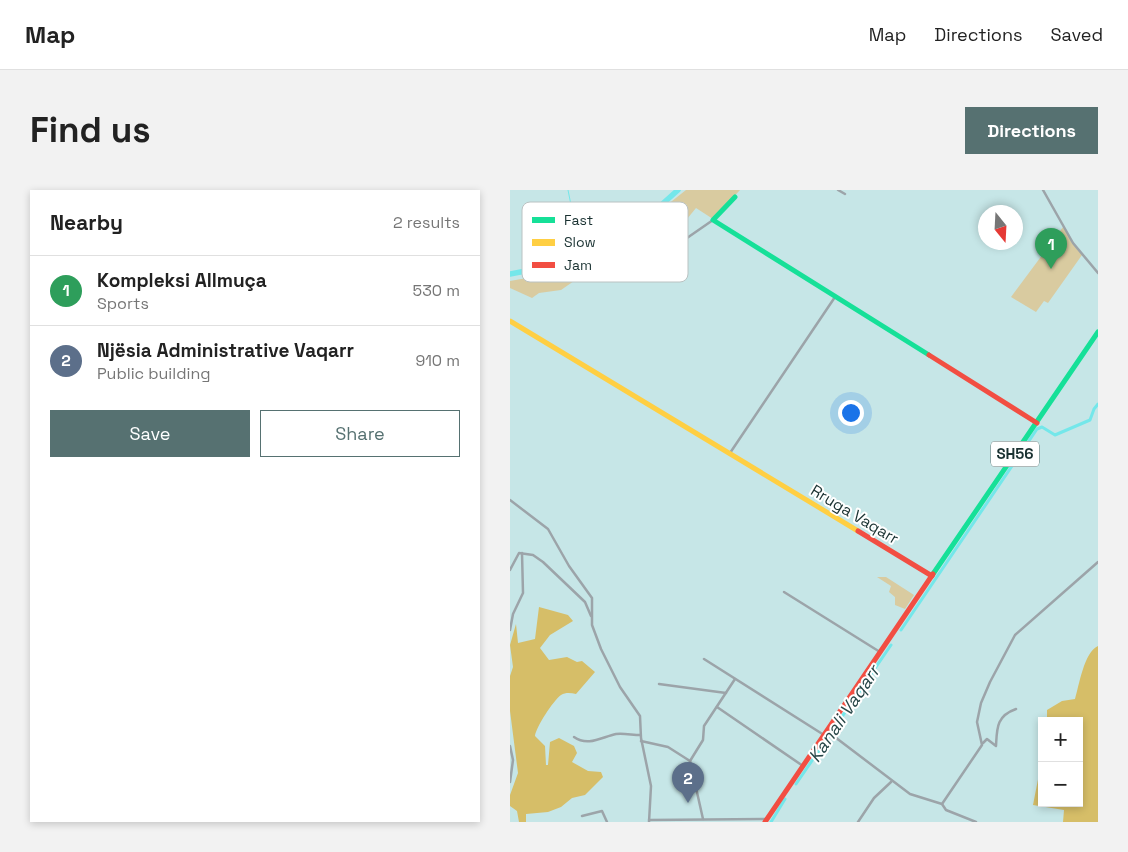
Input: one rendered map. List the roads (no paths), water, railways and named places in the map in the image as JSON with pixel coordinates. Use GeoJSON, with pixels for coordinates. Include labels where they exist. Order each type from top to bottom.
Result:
{"type":"FeatureCollection","features":[{"type":"Feature","properties":{"kind":"main road"},"geometry":{"type":"LineString","coordinates":[[735,197],[713,220],[1037,423]]}},
{"type":"Feature","properties":{"kind":"main road","name":"Rruga Vaqarr"},"geometry":{"type":"LineString","coordinates":[[510,321],[932,576]]}},
{"type":"Feature","properties":{"kind":"main road","name":"SH56"},"geometry":{"type":"LineString","coordinates":[[766,820],[828,733],[1098,332]]}},
{"type":"Feature","properties":{"kind":"street"},"geometry":{"type":"LineString","coordinates":[[838,190],[845,194]]}},
{"type":"Feature","properties":{"kind":"street"},"geometry":{"type":"LineString","coordinates":[[1042,190],[1073,243],[1098,273]]}},
{"type":"Feature","properties":{"kind":"street"},"geometry":{"type":"LineString","coordinates":[[688,237],[713,220]]}},
{"type":"Feature","properties":{"kind":"street"},"geometry":{"type":"LineString","coordinates":[[730,453],[835,297]]}},
{"type":"Feature","properties":{"kind":"street"},"geometry":{"type":"LineString","coordinates":[[510,500],[552,533],[569,566],[590,593],[593,603],[592,617]]}},
{"type":"Feature","properties":{"kind":"street"},"geometry":{"type":"LineString","coordinates":[[510,630],[513,614],[523,593],[522,552]]}},
{"type":"Feature","properties":{"kind":"street"},"geometry":{"type":"LineString","coordinates":[[510,570],[517,555],[522,552],[533,555],[543,562],[585,602],[592,617],[597,640],[617,682],[639,712],[640,735],[651,786],[649,821],[703,819],[766,820]]}},
{"type":"Feature","properties":{"kind":"street"},"geometry":{"type":"LineString","coordinates":[[982,744],[977,722],[981,704],[990,682],[1015,635],[1098,562]]}},
{"type":"Feature","properties":{"kind":"street"},"geometry":{"type":"LineString","coordinates":[[784,592],[881,652]]}},
{"type":"Feature","properties":{"kind":"street"},"geometry":{"type":"LineString","coordinates":[[704,659],[828,733],[892,782],[914,796],[942,804],[946,810],[976,822]]}},
{"type":"Feature","properties":{"kind":"street"},"geometry":{"type":"LineString","coordinates":[[703,819],[690,761],[703,740],[704,726],[736,678]]}},
{"type":"Feature","properties":{"kind":"street"},"geometry":{"type":"LineString","coordinates":[[659,684],[726,693]]}},
{"type":"Feature","properties":{"kind":"street"},"geometry":{"type":"LineString","coordinates":[[717,707],[803,766]]}},
{"type":"Feature","properties":{"kind":"street"},"geometry":{"type":"LineString","coordinates":[[942,804],[982,744],[987,739],[996,746],[995,736],[1000,720],[1016,708]]}},
{"type":"Feature","properties":{"kind":"street"},"geometry":{"type":"LineString","coordinates":[[574,738],[584,742],[606,739],[617,734],[640,735]]}},
{"type":"Feature","properties":{"kind":"street"},"geometry":{"type":"LineString","coordinates":[[641,740],[668,747],[690,761]]}},
{"type":"Feature","properties":{"kind":"street"},"geometry":{"type":"LineString","coordinates":[[510,746],[513,760],[510,782]]}},
{"type":"Feature","properties":{"kind":"street"},"geometry":{"type":"LineString","coordinates":[[858,822],[874,798],[892,782]]}},
{"type":"Feature","properties":{"kind":"street"},"geometry":{"type":"LineString","coordinates":[[582,816],[602,811],[607,822]]}},
{"type":"Feature","properties":{"kind":"waterway"},"geometry":{"type":"LineString","coordinates":[[568,190],[570,202]]}},
{"type":"Feature","properties":{"kind":"waterway"},"geometry":{"type":"LineString","coordinates":[[665,202],[678,190]]}},
{"type":"Feature","properties":{"kind":"waterway"},"geometry":{"type":"LineString","coordinates":[[510,274],[522,272]]}},
{"type":"Feature","properties":{"kind":"waterway"},"geometry":{"type":"LineString","coordinates":[[901,630],[1037,429],[1042,427],[1055,435],[1090,420],[1098,404]]}},
{"type":"Feature","properties":{"kind":"waterway","name":"Kanali Vaqarr"},"geometry":{"type":"LineString","coordinates":[[796,784],[891,645]]}},
{"type":"Feature","properties":{"kind":"waterway","name":"Kanali Vaqarr"},"geometry":{"type":"LineString","coordinates":[[771,822],[785,799]]}},
{"type":"Feature","properties":{"kind":"place","name":"Kompleksi Allmuça"},"geometry":{"type":"Point","coordinates":[1051,269]}},
{"type":"Feature","properties":{"kind":"place","name":"Njësia Administrative Vaqarr"},"geometry":{"type":"Point","coordinates":[688,803]}}]}
